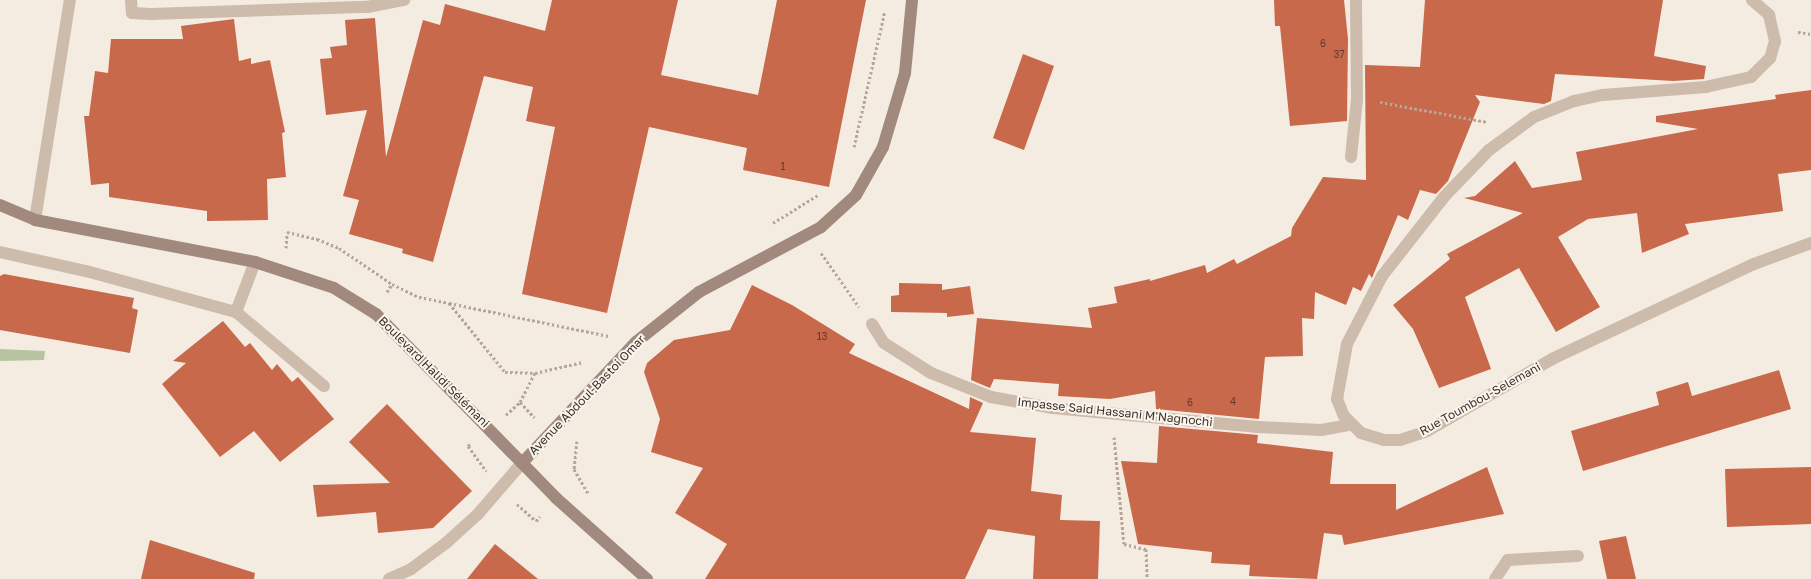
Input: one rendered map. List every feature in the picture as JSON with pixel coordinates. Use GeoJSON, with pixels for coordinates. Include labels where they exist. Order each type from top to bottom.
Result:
{"type":"FeatureCollection","features":[{"type":"Feature","properties":{"kind":"street"},"geometry":{"type":"LineString","coordinates":[[35,220],[70,0]]}},
{"type":"Feature","properties":{"kind":"street"},"geometry":{"type":"LineString","coordinates":[[131,0],[132,13],[151,14],[367,8],[404,0]]}},
{"type":"Feature","properties":{"kind":"street"},"geometry":{"type":"LineString","coordinates":[[1352,157],[1357,99],[1356,0]]}},
{"type":"Feature","properties":{"kind":"street"},"geometry":{"type":"LineString","coordinates":[[1350,425],[1337,399],[1338,378],[1347,344],[1365,306],[1387,268],[1444,197],[1511,132],[1534,117],[1574,100],[1602,95],[1706,87],[1751,77],[1770,58],[1776,41],[1769,15],[1752,0]]}},
{"type":"Feature","properties":{"kind":"street","name":"Avenue Abdoul-Bastoi Omar"},"geometry":{"type":"LineString","coordinates":[[522,463],[636,342],[699,292],[821,227],[856,194],[883,147],[906,73],[911,4]]}},
{"type":"Feature","properties":{"kind":"street","name":"Boulevard Halidi Sélémani"},"geometry":{"type":"LineString","coordinates":[[0,205],[35,220],[255,262],[334,288],[376,314],[522,463],[647,579]]}},
{"type":"Feature","properties":{"kind":"street","name":"Rue Toumbou-Selemani"},"geometry":{"type":"LineString","coordinates":[[1350,425],[1361,433],[1384,440],[1400,440],[1427,431],[1552,359],[1754,264],[1811,243]]}},
{"type":"Feature","properties":{"kind":"street"},"geometry":{"type":"LineString","coordinates":[[0,252],[86,272],[236,312],[324,386]]}},
{"type":"Feature","properties":{"kind":"street"},"geometry":{"type":"LineString","coordinates":[[236,312],[255,262]]}},
{"type":"Feature","properties":{"kind":"street","name":"Impasse Said Hassani M'Nagnochi"},"geometry":{"type":"LineString","coordinates":[[872,324],[884,343],[932,373],[991,397],[1110,414],[1258,427],[1321,430],[1350,425]]}},
{"type":"Feature","properties":{"kind":"street"},"geometry":{"type":"LineString","coordinates":[[389,579],[411,569],[446,543],[478,514],[522,463]]}},
{"type":"Feature","properties":{"kind":"street"},"geometry":{"type":"LineString","coordinates":[[1496,579],[1508,560],[1578,556]]}},
{"type":"Feature","properties":{"kind":"path"},"geometry":{"type":"LineString","coordinates":[[852,154],[885,10],[911,4]]}},
{"type":"Feature","properties":{"kind":"path"},"geometry":{"type":"LineString","coordinates":[[1357,99],[1483,121],[1511,132]]}},
{"type":"Feature","properties":{"kind":"path"},"geometry":{"type":"LineString","coordinates":[[766,227],[822,192]]}},
{"type":"Feature","properties":{"kind":"path"},"geometry":{"type":"LineString","coordinates":[[285,271],[287,232],[339,248],[392,284],[419,297],[617,337],[609,342]]}},
{"type":"Feature","properties":{"kind":"path"},"geometry":{"type":"LineString","coordinates":[[827,244],[819,250],[872,324]]}},
{"type":"Feature","properties":{"kind":"path"},"geometry":{"type":"LineString","coordinates":[[376,314],[392,284]]}},
{"type":"Feature","properties":{"kind":"path"},"geometry":{"type":"LineString","coordinates":[[450,303],[505,372],[535,373],[578,365],[585,360]]}},
{"type":"Feature","properties":{"kind":"path"},"geometry":{"type":"LineString","coordinates":[[520,402],[535,373]]}},
{"type":"Feature","properties":{"kind":"path"},"geometry":{"type":"LineString","coordinates":[[1110,414],[1124,544],[1146,549],[1147,579]]}},
{"type":"Feature","properties":{"kind":"path"},"geometry":{"type":"LineString","coordinates":[[578,437],[574,451],[574,469],[591,496]]}},
{"type":"Feature","properties":{"kind":"green space"},"geometry":{"type":"Polygon","coordinates":[[[0,349],[45,351],[44,360],[0,361],[0,349]]]}},
{"type":"Feature","properties":{"kind":"building"},"geometry":{"type":"Polygon","coordinates":[[[552,0],[678,0],[661,75],[758,95],[777,0],[866,0],[829,187],[743,170],[747,148],[649,127],[607,313],[522,294],[555,127],[526,121],[533,87],[484,76],[433,262],[402,253],[403,249],[349,234],[359,200],[343,196],[367,110],[326,115],[320,59],[332,58],[330,47],[347,45],[345,20],[375,18],[386,157],[423,20],[440,25],[445,4],[545,31],[552,0]]]}},
{"type":"Feature","properties":{"kind":"building"},"geometry":{"type":"Polygon","coordinates":[[[1274,0],[1344,0],[1348,39],[1347,121],[1290,126],[1280,26],[1275,26],[1274,0]]]}},
{"type":"Feature","properties":{"kind":"building"},"geometry":{"type":"Polygon","coordinates":[[[1425,0],[1663,0],[1654,56],[1706,66],[1704,79],[1673,81],[1555,74],[1551,101],[1544,104],[1475,95],[1480,102],[1448,181],[1436,194],[1420,190],[1408,220],[1398,215],[1372,278],[1369,274],[1361,291],[1353,287],[1346,305],[1315,292],[1314,319],[1302,318],[1303,356],[1265,357],[1259,419],[1156,409],[1155,391],[1110,399],[1058,396],[1059,384],[994,379],[990,388],[971,380],[977,318],[1092,328],[1088,308],[1117,303],[1114,287],[1150,279],[1150,281],[1205,265],[1207,273],[1234,259],[1237,264],[1291,236],[1292,228],[1323,177],[1366,180],[1365,65],[1420,67],[1425,0]]]}},
{"type":"Feature","properties":{"kind":"building"},"geometry":{"type":"Polygon","coordinates":[[[234,19],[239,61],[251,58],[251,64],[270,60],[285,132],[282,133],[286,177],[267,179],[268,220],[207,221],[207,211],[109,197],[109,183],[91,185],[84,116],[89,116],[95,71],[108,73],[111,39],[183,39],[181,26],[234,19]]]}},
{"type":"Feature","properties":{"kind":"building"},"geometry":{"type":"Polygon","coordinates":[[[1023,54],[1054,66],[1024,150],[993,138],[1023,54]]]}},
{"type":"Feature","properties":{"kind":"building"},"geometry":{"type":"Polygon","coordinates":[[[1811,90],[1811,170],[1778,174],[1783,211],[1685,224],[1689,234],[1642,253],[1637,213],[1588,219],[1558,237],[1600,307],[1556,332],[1519,268],[1465,297],[1491,369],[1439,388],[1413,329],[1393,305],[1450,259],[1447,254],[1523,213],[1464,198],[1475,196],[1515,161],[1532,188],[1582,180],[1576,152],[1698,129],[1656,122],[1656,116],[1776,99],[1775,95],[1811,90]]]}},
{"type":"Feature","properties":{"kind":"building"},"geometry":{"type":"Polygon","coordinates":[[[4,274],[134,298],[132,308],[138,310],[130,353],[0,330],[0,276],[4,274]]]}},
{"type":"Feature","properties":{"kind":"building"},"geometry":{"type":"Polygon","coordinates":[[[899,283],[942,284],[942,290],[970,286],[974,314],[947,317],[947,313],[891,312],[891,296],[899,295],[899,283]]]}},
{"type":"Feature","properties":{"kind":"building"},"geometry":{"type":"Polygon","coordinates":[[[752,285],[792,305],[855,344],[849,353],[969,409],[970,397],[983,403],[970,432],[1036,438],[1031,491],[1062,495],[1060,520],[1100,521],[1098,579],[1033,579],[1035,536],[988,529],[965,579],[705,579],[727,544],[675,513],[703,468],[651,452],[660,419],[644,372],[647,363],[674,340],[730,330],[752,285]]]}},
{"type":"Feature","properties":{"kind":"building"},"geometry":{"type":"Polygon","coordinates":[[[223,321],[245,347],[250,343],[272,370],[277,364],[292,382],[298,377],[334,419],[280,462],[254,431],[220,457],[162,384],[186,363],[173,361],[223,321]]]}},
{"type":"Feature","properties":{"kind":"building"},"geometry":{"type":"Polygon","coordinates":[[[1779,370],[1791,409],[1583,471],[1571,431],[1659,405],[1656,392],[1688,382],[1692,396],[1779,370]]]}},
{"type":"Feature","properties":{"kind":"building"},"geometry":{"type":"Polygon","coordinates":[[[387,404],[472,491],[433,528],[378,533],[376,512],[317,517],[313,485],[390,483],[349,442],[387,404]]]}},
{"type":"Feature","properties":{"kind":"building"},"geometry":{"type":"Polygon","coordinates":[[[1159,426],[1258,435],[1257,443],[1333,452],[1330,484],[1396,484],[1396,510],[1487,467],[1504,514],[1344,545],[1342,535],[1324,533],[1317,579],[1249,576],[1250,565],[1211,563],[1212,552],[1138,544],[1121,461],[1157,463],[1159,426]]]}},
{"type":"Feature","properties":{"kind":"building"},"geometry":{"type":"Polygon","coordinates":[[[1811,467],[1811,524],[1727,527],[1725,469],[1811,467]]]}},
{"type":"Feature","properties":{"kind":"building"},"geometry":{"type":"Polygon","coordinates":[[[1626,536],[1636,579],[1607,579],[1599,541],[1626,536]]]}},
{"type":"Feature","properties":{"kind":"building"},"geometry":{"type":"Polygon","coordinates":[[[150,540],[255,573],[254,579],[141,579],[150,540]]]}},
{"type":"Feature","properties":{"kind":"building"},"geometry":{"type":"Polygon","coordinates":[[[495,544],[538,579],[467,579],[495,544]]]}}]}
